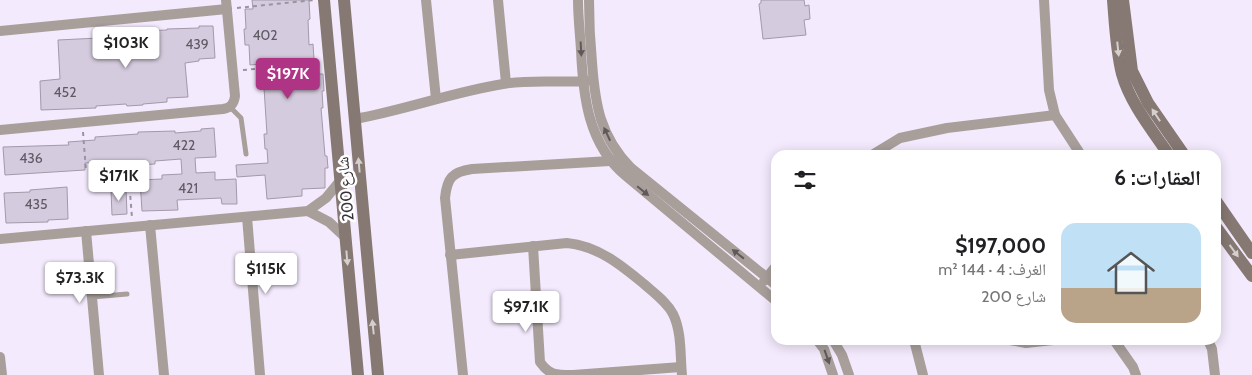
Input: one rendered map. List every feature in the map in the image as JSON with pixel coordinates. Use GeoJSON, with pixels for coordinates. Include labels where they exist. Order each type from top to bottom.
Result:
{"type":"FeatureCollection","features":[{"type":"Feature","properties":{"kind":"street","name":"شارع 200"},"geometry":{"type":"LineString","coordinates":[[324,0],[358,375]]}},
{"type":"Feature","properties":{"kind":"street","name":"شارع 200"},"geometry":{"type":"LineString","coordinates":[[344,0],[378,375]]}},
{"type":"Feature","properties":{"kind":"street"},"geometry":{"type":"LineString","coordinates":[[426,0],[436,99]]}},
{"type":"Feature","properties":{"kind":"street"},"geometry":{"type":"LineString","coordinates":[[498,0],[506,83]]}},
{"type":"Feature","properties":{"kind":"street"},"geometry":{"type":"LineString","coordinates":[[578,0],[582,81],[588,112],[594,132],[610,161],[771,296]]}},
{"type":"Feature","properties":{"kind":"street"},"geometry":{"type":"LineString","coordinates":[[588,0],[595,101],[609,140],[621,159],[659,192],[771,281]]}},
{"type":"Feature","properties":{"kind":"street"},"geometry":{"type":"LineString","coordinates":[[1044,0],[1049,90],[1055,115],[1078,150]]}},
{"type":"Feature","properties":{"kind":"street"},"geometry":{"type":"LineString","coordinates":[[1114,0],[1118,54],[1123,76],[1132,98],[1166,150]]}},
{"type":"Feature","properties":{"kind":"street"},"geometry":{"type":"LineString","coordinates":[[1123,0],[1132,71],[1148,103],[1181,150]]}},
{"type":"Feature","properties":{"kind":"street"},"geometry":{"type":"LineString","coordinates":[[0,31],[226,4],[235,96],[235,100],[230,107],[223,110],[0,130]]}},
{"type":"Feature","properties":{"kind":"street"},"geometry":{"type":"LineString","coordinates":[[326,17],[345,15]]}},
{"type":"Feature","properties":{"kind":"street"},"geometry":{"type":"LineString","coordinates":[[355,119],[379,115],[468,90],[506,83],[593,80]]}},
{"type":"Feature","properties":{"kind":"street"},"geometry":{"type":"LineString","coordinates":[[880,150],[900,138],[947,128],[1055,115]]}},
{"type":"Feature","properties":{"kind":"street"},"geometry":{"type":"LineString","coordinates":[[463,375],[445,198],[450,180],[455,174],[472,169],[621,159]]}},
{"type":"Feature","properties":{"kind":"street"},"geometry":{"type":"LineString","coordinates":[[0,239],[308,211],[326,198],[340,181]]}},
{"type":"Feature","properties":{"kind":"street"},"geometry":{"type":"LineString","coordinates":[[1221,208],[1252,253]]}},
{"type":"Feature","properties":{"kind":"street"},"geometry":{"type":"LineString","coordinates":[[308,211],[329,222],[345,238]]}},
{"type":"Feature","properties":{"kind":"street"},"geometry":{"type":"LineString","coordinates":[[247,217],[260,375]]}},
{"type":"Feature","properties":{"kind":"street"},"geometry":{"type":"LineString","coordinates":[[1221,226],[1230,221]]}},
{"type":"Feature","properties":{"kind":"street"},"geometry":{"type":"LineString","coordinates":[[150,225],[164,375]]}},
{"type":"Feature","properties":{"kind":"street"},"geometry":{"type":"LineString","coordinates":[[86,231],[99,375]]}},
{"type":"Feature","properties":{"kind":"street"},"geometry":{"type":"LineString","coordinates":[[1221,233],[1252,276]]}},
{"type":"Feature","properties":{"kind":"street"},"geometry":{"type":"LineString","coordinates":[[450,255],[533,246],[567,243],[579,244],[606,255],[620,264],[659,297],[674,315],[680,340],[681,371],[572,375],[559,375],[546,371],[540,362],[533,246]]}},
{"type":"Feature","properties":{"kind":"street"},"geometry":{"type":"LineString","coordinates":[[760,286],[771,272]]}},
{"type":"Feature","properties":{"kind":"street"},"geometry":{"type":"LineString","coordinates":[[351,300],[370,298]]}},
{"type":"Feature","properties":{"kind":"street"},"geometry":{"type":"LineString","coordinates":[[821,345],[833,375]]}},
{"type":"Feature","properties":{"kind":"street"},"geometry":{"type":"LineString","coordinates":[[837,345],[849,375]]}},
{"type":"Feature","properties":{"kind":"street"},"geometry":{"type":"LineString","coordinates":[[915,345],[923,375]]}},
{"type":"Feature","properties":{"kind":"street"},"geometry":{"type":"LineString","coordinates":[[1118,345],[1133,367],[1136,375]]}},
{"type":"Feature","properties":{"kind":"street"},"geometry":{"type":"LineString","coordinates":[[1210,345],[1215,375]]}},
{"type":"Feature","properties":{"kind":"street"},"geometry":{"type":"LineString","coordinates":[[0,357],[2,375]]}},
{"type":"Feature","properties":{"kind":"lane"},"geometry":{"type":"LineString","coordinates":[[230,107],[241,118],[246,154]]}},
{"type":"Feature","properties":{"kind":"lane"},"geometry":{"type":"LineString","coordinates":[[92,297],[127,294]]}},
{"type":"Feature","properties":{"kind":"path"},"geometry":{"type":"LineString","coordinates":[[226,4],[314,0]]}},
{"type":"Feature","properties":{"kind":"path"},"geometry":{"type":"LineString","coordinates":[[233,71],[330,62]]}},
{"type":"Feature","properties":{"kind":"path"},"geometry":{"type":"LineString","coordinates":[[82,123],[86,171]]}},
{"type":"Feature","properties":{"kind":"path"},"geometry":{"type":"LineString","coordinates":[[129,180],[133,227]]}},
{"type":"Feature","properties":{"kind":"building"},"geometry":{"type":"Polygon","coordinates":[[[252,0],[309,0],[309,45],[313,44],[315,74],[323,74],[323,108],[321,108],[325,156],[327,156],[328,168],[325,168],[325,188],[302,189],[302,196],[267,199],[265,175],[237,177],[236,165],[268,163],[264,134],[267,134],[264,88],[298,86],[296,61],[250,65],[249,45],[245,45],[244,29],[246,29],[245,9],[253,9],[252,0]]]}},
{"type":"Feature","properties":{"kind":"building"},"geometry":{"type":"Polygon","coordinates":[[[761,0],[804,0],[805,6],[809,5],[810,19],[804,20],[806,35],[763,39],[759,4],[761,0]]]}},
{"type":"Feature","properties":{"kind":"building"},"geometry":{"type":"Polygon","coordinates":[[[199,26],[213,26],[215,58],[199,59],[199,61],[185,63],[188,97],[167,98],[167,102],[143,105],[127,106],[126,104],[96,106],[96,108],[41,110],[40,81],[60,79],[58,40],[119,37],[119,35],[146,34],[146,31],[199,28],[199,26]]]}},
{"type":"Feature","properties":{"kind":"building"},"geometry":{"type":"Polygon","coordinates":[[[214,128],[216,157],[195,158],[196,173],[215,172],[215,180],[236,179],[237,204],[222,204],[221,198],[177,200],[178,210],[142,211],[140,180],[162,179],[162,175],[182,174],[181,159],[155,161],[155,164],[140,165],[139,161],[85,163],[85,170],[5,175],[3,147],[69,145],[68,142],[95,140],[95,137],[138,134],[138,132],[175,131],[175,133],[214,128]]]}},
{"type":"Feature","properties":{"kind":"building"},"geometry":{"type":"Polygon","coordinates":[[[67,187],[68,219],[48,220],[48,222],[6,223],[4,193],[67,187]]]}},
{"type":"Feature","properties":{"kind":"building"},"geometry":{"type":"Polygon","coordinates":[[[126,189],[127,214],[112,215],[111,190],[126,189]]]}}]}
